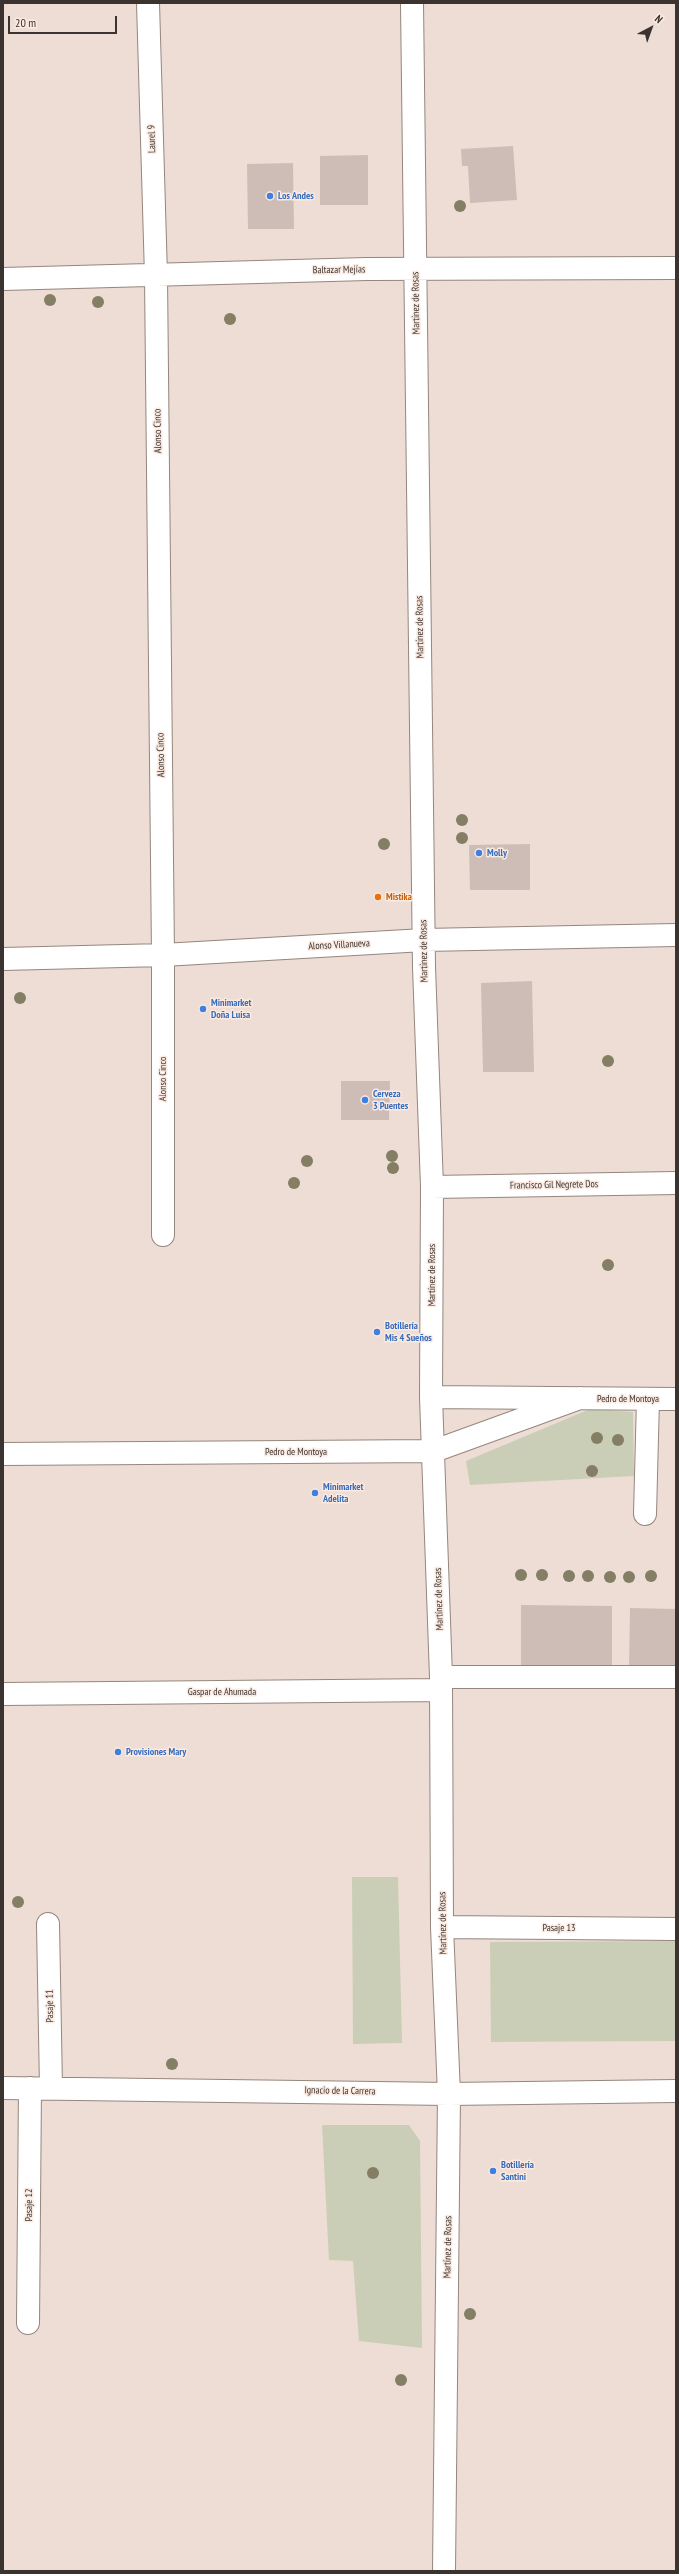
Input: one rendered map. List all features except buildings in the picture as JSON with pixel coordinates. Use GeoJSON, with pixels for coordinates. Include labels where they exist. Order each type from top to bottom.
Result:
{"type":"FeatureCollection","features":[{"type":"Feature","properties":{"kind":"street","name":"Laurel 9"},"geometry":{"type":"LineString","coordinates":[[148,3],[156,276]]}},
{"type":"Feature","properties":{"kind":"street","name":"Martínez de Rosas"},"geometry":{"type":"LineString","coordinates":[[412,3],[424,940],[432,1187],[431,1397],[442,1684],[442,1927],[449,2094],[444,2571]]}},
{"type":"Feature","properties":{"kind":"street","name":"Baltazar Mejías"},"geometry":{"type":"LineString","coordinates":[[3,279],[156,276],[367,269],[676,268]]}},
{"type":"Feature","properties":{"kind":"street","name":"Alonso Cinco"},"geometry":{"type":"LineString","coordinates":[[156,276],[163,955],[163,1235]]}},
{"type":"Feature","properties":{"kind":"street","name":"Alonso Villanueva"},"geometry":{"type":"LineString","coordinates":[[3,959],[163,955],[424,940],[676,935]]}},
{"type":"Feature","properties":{"kind":"street","name":"Francisco Gil Negrete Dos"},"geometry":{"type":"LineString","coordinates":[[432,1187],[676,1183]]}},
{"type":"Feature","properties":{"kind":"street","name":"Pedro de Montoya"},"geometry":{"type":"LineString","coordinates":[[431,1397],[676,1399]]}},
{"type":"Feature","properties":{"kind":"street","name":"Pedro de Montoya"},"geometry":{"type":"LineString","coordinates":[[3,1454],[434,1451],[580,1398]]}},
{"type":"Feature","properties":{"kind":"street"},"geometry":{"type":"LineString","coordinates":[[645,1514],[648,1399]]}},
{"type":"Feature","properties":{"kind":"street","name":"Gaspar de Ahumada"},"geometry":{"type":"LineString","coordinates":[[3,1694],[676,1677]]}},
{"type":"Feature","properties":{"kind":"street","name":"Pasaje 11"},"geometry":{"type":"LineString","coordinates":[[48,1924],[51,2088]]}},
{"type":"Feature","properties":{"kind":"street","name":"Pasaje 13"},"geometry":{"type":"LineString","coordinates":[[442,1927],[676,1929]]}},
{"type":"Feature","properties":{"kind":"street","name":"Ignacio de la Carrera"},"geometry":{"type":"LineString","coordinates":[[3,2088],[449,2094],[676,2091]]}},
{"type":"Feature","properties":{"kind":"street","name":"Pasaje 12"},"geometry":{"type":"LineString","coordinates":[[28,2323],[30,2088]]}},
{"type":"Feature","properties":{"kind":"green space"},"geometry":{"type":"Polygon","coordinates":[[[590,1409],[633,1412],[634,1476],[470,1485],[466,1461],[590,1409]]]}},
{"type":"Feature","properties":{"kind":"green space"},"geometry":{"type":"Polygon","coordinates":[[[352,1877],[398,1877],[402,2043],[353,2044],[352,1877]]]}},
{"type":"Feature","properties":{"kind":"green space"},"geometry":{"type":"Polygon","coordinates":[[[676,1941],[676,2041],[491,2042],[490,1942],[676,1941]]]}},
{"type":"Feature","properties":{"kind":"green space"},"geometry":{"type":"Polygon","coordinates":[[[322,2125],[409,2125],[420,2141],[422,2348],[359,2341],[353,2261],[329,2260],[322,2125]]]}},
{"type":"Feature","properties":{"kind":"place","name":"Los Andes"},"geometry":{"type":"Point","coordinates":[270,196]}},
{"type":"Feature","properties":{"kind":"place","name":"Molly"},"geometry":{"type":"Point","coordinates":[479,853]}},
{"type":"Feature","properties":{"kind":"place","name":"Mistika"},"geometry":{"type":"Point","coordinates":[378,897]}},
{"type":"Feature","properties":{"kind":"place","name":"Minimarket Doña Luisa"},"geometry":{"type":"Point","coordinates":[203,1009]}},
{"type":"Feature","properties":{"kind":"place","name":"Cerveza 3 Puentes"},"geometry":{"type":"Point","coordinates":[365,1100]}},
{"type":"Feature","properties":{"kind":"place","name":"Botillería Mis 4 Sueños"},"geometry":{"type":"Point","coordinates":[377,1332]}},
{"type":"Feature","properties":{"kind":"place","name":"Minimarket Adelita"},"geometry":{"type":"Point","coordinates":[315,1493]}},
{"type":"Feature","properties":{"kind":"place","name":"Provisiones Mary"},"geometry":{"type":"Point","coordinates":[118,1752]}},
{"type":"Feature","properties":{"kind":"place","name":"Botillería Santini"},"geometry":{"type":"Point","coordinates":[493,2171]}}]}
